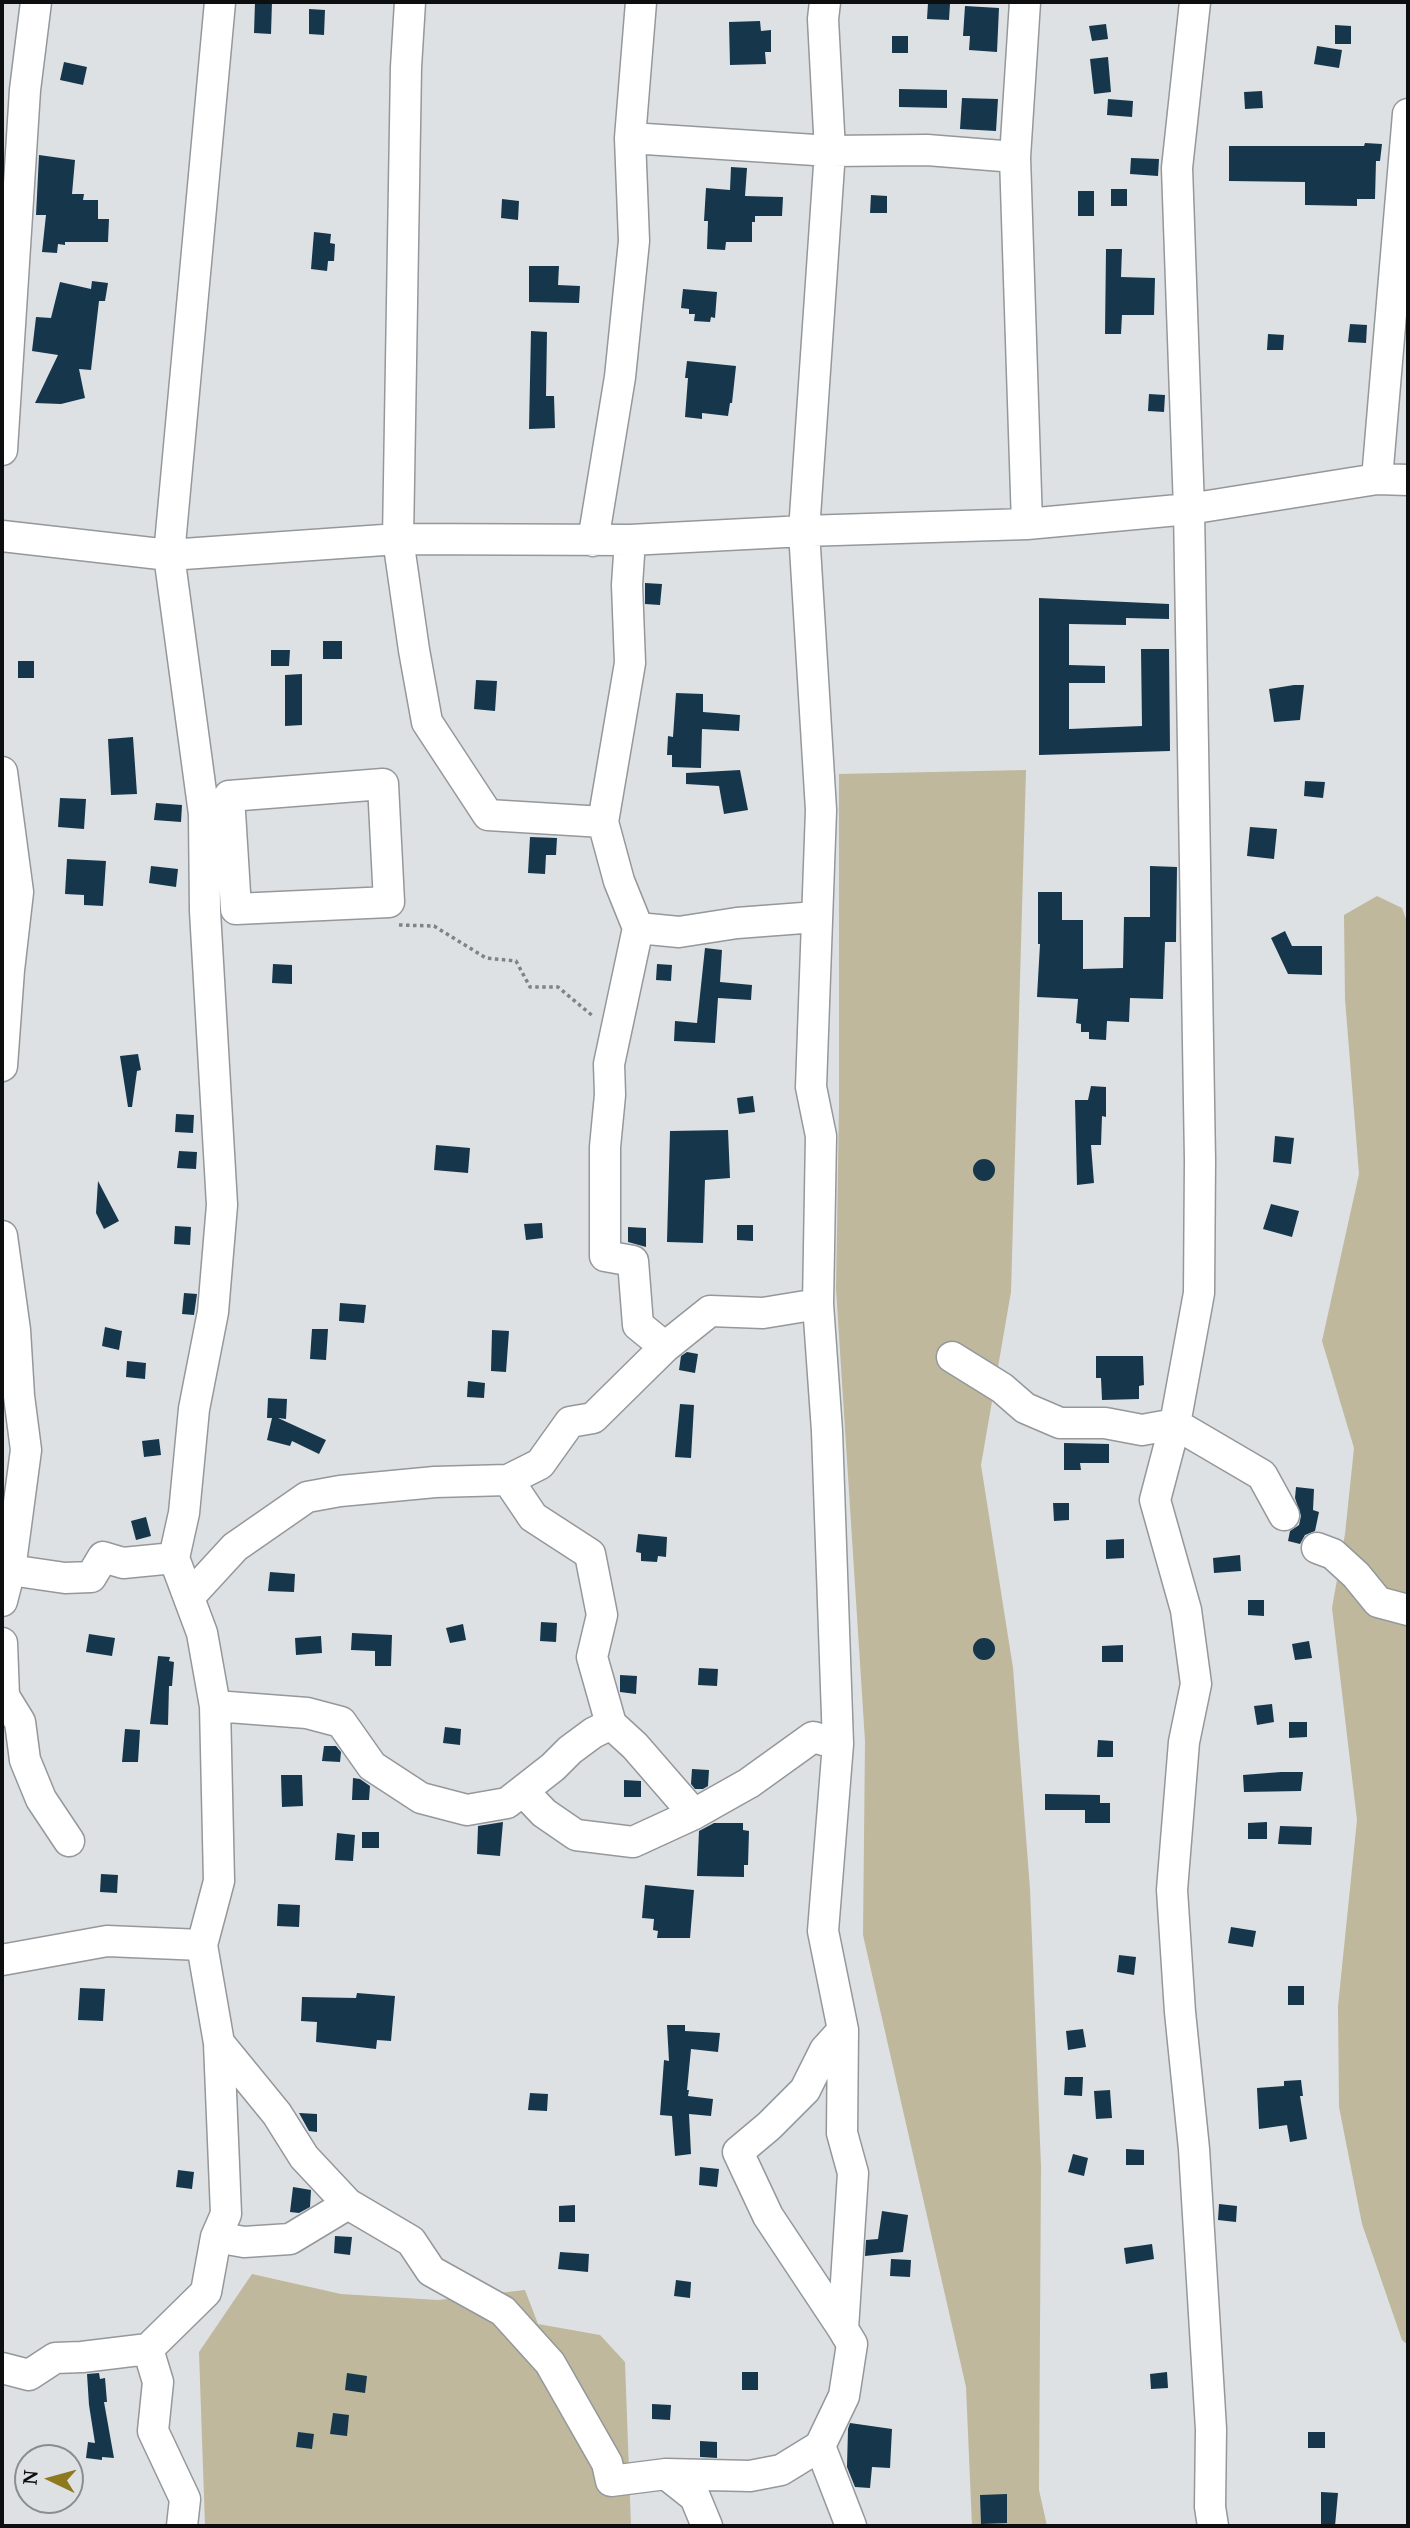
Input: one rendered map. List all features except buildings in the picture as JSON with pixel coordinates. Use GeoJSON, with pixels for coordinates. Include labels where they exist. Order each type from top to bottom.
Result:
{"type":"FeatureCollection","features":[{"type":"Feature","properties":{"kind":"street"},"geometry":{"type":"LineString","coordinates":[[2,450],[25,90],[36,2]]}},
{"type":"Feature","properties":{"kind":"street"},"geometry":{"type":"LineString","coordinates":[[2,2368],[29,2375],[55,2358],[148,2349],[206,2292],[216,2237],[226,2214],[219,2043],[202,1945],[219,1881],[215,1706],[202,1633],[174,1558],[184,1513],[194,1409],[213,1312],[222,1205],[205,911],[204,814],[169,555],[220,2]]}},
{"type":"Feature","properties":{"kind":"street"},"geometry":{"type":"LineString","coordinates":[[410,2],[406,67],[398,539],[427,722],[488,815],[603,822]]}},
{"type":"Feature","properties":{"kind":"street"},"geometry":{"type":"LineString","coordinates":[[593,541],[620,377],[634,241],[630,138],[641,2]]}},
{"type":"Feature","properties":{"kind":"street"},"geometry":{"type":"LineString","coordinates":[[825,2],[823,19],[830,151],[804,531],[821,810],[811,1087],[821,1136],[818,1304],[827,1431],[838,1744],[823,1931],[843,2030],[842,2133],[853,2173],[843,2329]]}},
{"type":"Feature","properties":{"kind":"street"},"geometry":{"type":"LineString","coordinates":[[1025,2],[1015,157],[1027,524]]}},
{"type":"Feature","properties":{"kind":"street"},"geometry":{"type":"LineString","coordinates":[[1195,2],[1177,169],[1189,509],[1200,1160],[1199,1293],[1175,1424],[1155,1500],[1186,1610],[1196,1684],[1184,1742],[1172,1890],[1180,2012],[1195,2162],[1211,2429],[1210,2507],[1213,2526]]}},
{"type":"Feature","properties":{"kind":"street"},"geometry":{"type":"LineString","coordinates":[[1377,479],[1408,114]]}},
{"type":"Feature","properties":{"kind":"street"},"geometry":{"type":"LineString","coordinates":[[630,138],[830,151],[927,150],[1015,157]]}},
{"type":"Feature","properties":{"kind":"street"},"geometry":{"type":"LineString","coordinates":[[2,536],[169,555],[398,539],[630,540],[1027,524],[1189,509],[1377,479],[1408,480]]}},
{"type":"Feature","properties":{"kind":"street"},"geometry":{"type":"LineString","coordinates":[[630,540],[627,585],[630,663],[603,822],[619,881],[638,928],[609,1064],[610,1094],[605,1147],[605,1256],[633,1261],[638,1325],[665,1347]]}},
{"type":"Feature","properties":{"kind":"street"},"geometry":{"type":"LineString","coordinates":[[2,772],[18,892],[2,1066]]}},
{"type":"Feature","properties":{"kind":"street"},"geometry":{"type":"LineString","coordinates":[[383,784],[389,902],[236,909],[229,796],[383,784]]}},
{"type":"Feature","properties":{"kind":"street"},"geometry":{"type":"LineString","coordinates":[[638,928],[679,932],[737,923],[816,917]]}},
{"type":"Feature","properties":{"kind":"street"},"geometry":{"type":"LineString","coordinates":[[2,1236],[15,1330],[26,1450],[10,1570],[2,1601]]}},
{"type":"Feature","properties":{"kind":"street"},"geometry":{"type":"LineString","coordinates":[[189,1597],[235,1547],[307,1497],[340,1490],[435,1482],[508,1480],[540,1464],[570,1422],[593,1418],[665,1347],[710,1311],[763,1313],[818,1304]]}},
{"type":"Feature","properties":{"kind":"street"},"geometry":{"type":"LineString","coordinates":[[952,1357],[1002,1388],[1025,1408],[1060,1423],[1105,1423],[1142,1430],[1175,1424],[1262,1475],[1284,1515]]}},
{"type":"Feature","properties":{"kind":"street"},"geometry":{"type":"LineString","coordinates":[[508,1480],[533,1517],[590,1554],[602,1615],[592,1657],[611,1724],[635,1746],[694,1814]]}},
{"type":"Feature","properties":{"kind":"street"},"geometry":{"type":"LineString","coordinates":[[1317,1548],[1333,1554],[1356,1575],[1378,1602],[1408,1610]]}},
{"type":"Feature","properties":{"kind":"street"},"geometry":{"type":"LineString","coordinates":[[10,1570],[65,1578],[91,1577],[103,1558],[123,1563],[174,1558]]}},
{"type":"Feature","properties":{"kind":"street"},"geometry":{"type":"LineString","coordinates":[[2,1643],[4,1696],[20,1722],[25,1760],[41,1799],[69,1841]]}},
{"type":"Feature","properties":{"kind":"street"},"geometry":{"type":"LineString","coordinates":[[215,1706],[307,1713],[341,1721],[372,1766],[421,1798],[467,1810],[507,1803],[585,1739],[611,1724]]}},
{"type":"Feature","properties":{"kind":"street"},"geometry":{"type":"LineString","coordinates":[[523,1791],[544,1813],[576,1835],[633,1842],[694,1814],[749,1783],[813,1737],[838,1744]]}},
{"type":"Feature","properties":{"kind":"street"},"geometry":{"type":"LineString","coordinates":[[2,1960],[107,1941],[202,1945]]}},
{"type":"Feature","properties":{"kind":"street"},"geometry":{"type":"LineString","coordinates":[[219,2043],[277,2114],[304,2157],[348,2204],[411,2241],[431,2270],[503,2311],[550,2363],[607,2463],[611,2481],[666,2474],[750,2476],[781,2470],[820,2446],[844,2396],[852,2344],[768,2216],[738,2152],[805,2090],[825,2050],[843,2030]]}},
{"type":"Feature","properties":{"kind":"street"},"geometry":{"type":"LineString","coordinates":[[216,2237],[243,2242],[290,2239],[348,2204]]}},
{"type":"Feature","properties":{"kind":"street"},"geometry":{"type":"LineString","coordinates":[[148,2349],[158,2382],[153,2431],[185,2498],[182,2526]]}},
{"type":"Feature","properties":{"kind":"street"},"geometry":{"type":"LineString","coordinates":[[820,2446],[850,2526]]}},
{"type":"Feature","properties":{"kind":"street"},"geometry":{"type":"LineString","coordinates":[[666,2474],[695,2497],[707,2526]]}},
{"type":"Feature","properties":{"kind":"path"},"geometry":{"type":"LineString","coordinates":[[396,925],[434,926],[486,958],[516,961],[530,987],[558,987],[595,1018]]}},
{"type":"Feature","properties":{"kind":"shaded area"},"geometry":{"type":"Polygon","coordinates":[[[1026,770],[1011,1292],[981,1465],[1013,1668],[1030,1889],[1041,2167],[1039,2490],[1047,2526],[972,2526],[966,2387],[863,1935],[865,1741],[836,1289],[839,774],[1026,770]]]}},
{"type":"Feature","properties":{"kind":"shaded area"},"geometry":{"type":"Polygon","coordinates":[[[1377,896],[1402,908],[1408,924],[1408,2345],[1402,2340],[1362,2224],[1339,2107],[1338,2006],[1357,1820],[1332,1608],[1345,1534],[1354,1448],[1322,1341],[1359,1174],[1345,999],[1344,915],[1377,896]]]}},
{"type":"Feature","properties":{"kind":"shaded area"},"geometry":{"type":"Polygon","coordinates":[[[252,2274],[341,2294],[438,2300],[525,2290],[538,2324],[600,2335],[625,2362],[631,2526],[205,2526],[199,2352],[252,2274]]]}}]}
